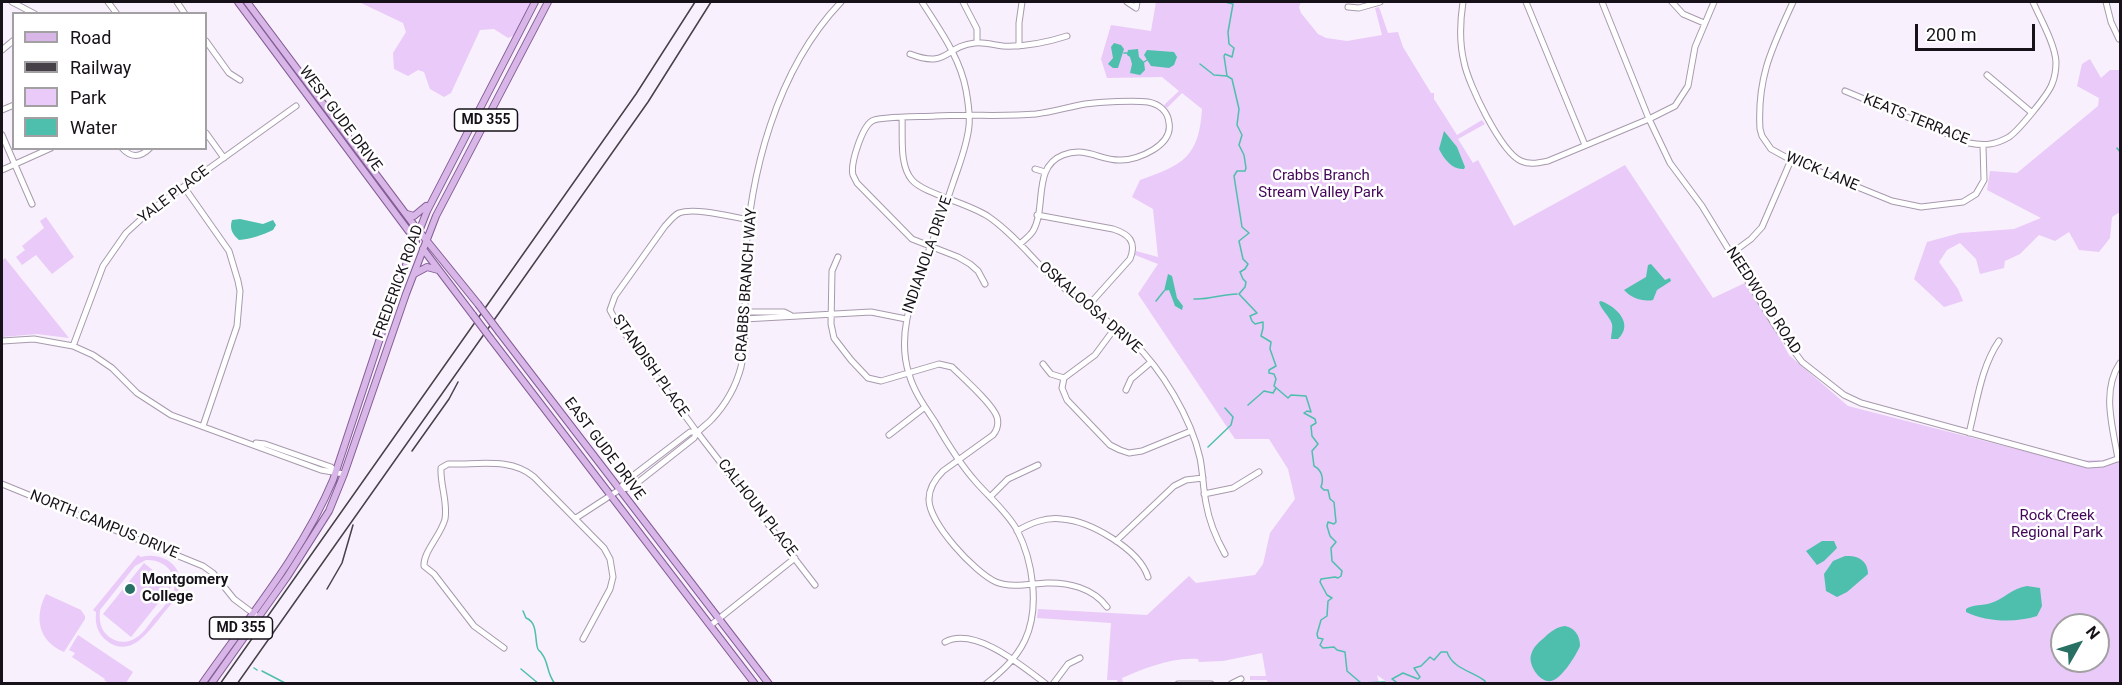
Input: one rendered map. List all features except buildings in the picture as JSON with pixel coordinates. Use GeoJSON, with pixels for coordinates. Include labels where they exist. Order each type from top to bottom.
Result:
{"type":"FeatureCollection","features":[{"type":"Feature","properties":{"kind":"main road","name":"WEST GUDE DRIVE"},"geometry":{"type":"LineString","coordinates":[[238,2],[423,250]]}},
{"type":"Feature","properties":{"kind":"main road","name":"WEST GUDE DRIVE"},"geometry":{"type":"LineString","coordinates":[[247,2],[419,230]]}},
{"type":"Feature","properties":{"kind":"main road","name":"FREDERICK ROAD"},"geometry":{"type":"LineString","coordinates":[[252,612],[316,518],[336,472],[395,293],[419,230],[535,2]]}},
{"type":"Feature","properties":{"kind":"main road","name":"FREDERICK ROAD"},"geometry":{"type":"LineString","coordinates":[[258,617],[319,530],[344,474],[427,240],[450,188],[548,2]]}},
{"type":"Feature","properties":{"kind":"main road"},"geometry":{"type":"LineString","coordinates":[[406,214],[413,216],[418,214],[434,197]]}},
{"type":"Feature","properties":{"kind":"main road","name":"EAST GUDE DRIVE"},"geometry":{"type":"LineString","coordinates":[[419,230],[769,684]]}},
{"type":"Feature","properties":{"kind":"main road","name":"EAST GUDE DRIVE"},"geometry":{"type":"LineString","coordinates":[[423,250],[755,684]]}},
{"type":"Feature","properties":{"kind":"main road"},"geometry":{"type":"LineString","coordinates":[[414,274],[427,267],[439,271]]}},
{"type":"Feature","properties":{"kind":"main road","name":"MD 355"},"geometry":{"type":"LineString","coordinates":[[202,684],[252,612]]}},
{"type":"Feature","properties":{"kind":"main road","name":"MD 355"},"geometry":{"type":"LineString","coordinates":[[211,684],[258,617]]}},
{"type":"Feature","properties":{"kind":"street"},"geometry":{"type":"LineString","coordinates":[[12,2],[31,12]]}},
{"type":"Feature","properties":{"kind":"street","name":"CRABBS BRANCH WAY"},"geometry":{"type":"LineString","coordinates":[[576,519],[619,490],[632,486],[694,438],[697,432],[712,420],[724,405],[736,382],[744,349],[745,267],[750,220],[763,152],[781,97],[800,57],[842,2]]}},
{"type":"Feature","properties":{"kind":"street","name":"INDIANOLA DRIVE"},"geometry":{"type":"LineString","coordinates":[[922,2],[953,52],[961,70],[966,90],[969,126],[962,157],[906,319],[905,354],[909,374],[925,407],[958,460],[1007,516],[1017,531],[1029,564],[1032,584],[1029,625],[1025,641],[1004,670],[986,684]]}},
{"type":"Feature","properties":{"kind":"street"},"geometry":{"type":"LineString","coordinates":[[963,2],[977,29],[977,42]]}},
{"type":"Feature","properties":{"kind":"street"},"geometry":{"type":"LineString","coordinates":[[1019,46],[1022,2]]}},
{"type":"Feature","properties":{"kind":"street"},"geometry":{"type":"LineString","coordinates":[[1127,2],[1136,8],[1137,2]]}},
{"type":"Feature","properties":{"kind":"street"},"geometry":{"type":"LineString","coordinates":[[1348,7],[1359,8],[1380,2]]}},
{"type":"Feature","properties":{"kind":"street"},"geometry":{"type":"LineString","coordinates":[[1462,2],[1460,37],[1467,77],[1510,152],[1522,162],[1535,164],[1669,110],[1683,96],[1690,79],[1695,47],[1714,2]]}},
{"type":"Feature","properties":{"kind":"street"},"geometry":{"type":"LineString","coordinates":[[1526,2],[1585,145]]}},
{"type":"Feature","properties":{"kind":"street","name":"NEEDWOOD ROAD"},"geometry":{"type":"LineString","coordinates":[[1602,2],[1649,119],[1671,163],[1702,206],[1790,348],[1802,362],[1844,395],[1861,403],[2088,465],[2103,464],[2119,458]]}},
{"type":"Feature","properties":{"kind":"street"},"geometry":{"type":"LineString","coordinates":[[1672,2],[1683,14],[1704,23]]}},
{"type":"Feature","properties":{"kind":"street","name":"WICK LANE"},"geometry":{"type":"LineString","coordinates":[[1793,2],[1765,67],[1762,84],[1759,118],[1762,136],[1766,144],[1777,153],[1892,201],[1921,207],[1963,202],[1976,194],[1984,180],[1983,146]]}},
{"type":"Feature","properties":{"kind":"street","name":"KEATS TERRACE"},"geometry":{"type":"LineString","coordinates":[[1845,91],[1954,137],[1983,146],[2009,137],[2052,85],[2056,72],[2056,60],[2033,2]]}},
{"type":"Feature","properties":{"kind":"street"},"geometry":{"type":"LineString","coordinates":[[2106,2],[2111,22],[2119,39]]}},
{"type":"Feature","properties":{"kind":"street"},"geometry":{"type":"LineString","coordinates":[[910,54],[931,60],[977,42],[1019,46],[1067,36]]}},
{"type":"Feature","properties":{"kind":"street"},"geometry":{"type":"LineString","coordinates":[[207,42],[230,73],[240,80]]}},
{"type":"Feature","properties":{"kind":"street"},"geometry":{"type":"LineString","coordinates":[[1987,75],[2031,112]]}},
{"type":"Feature","properties":{"kind":"street"},"geometry":{"type":"LineString","coordinates":[[985,284],[978,271],[970,264],[912,239],[853,176],[852,167],[865,127],[877,119],[1034,114],[1085,104],[1144,101],[1159,105],[1168,116],[1170,130],[1164,142],[1154,149],[1121,160],[1089,153],[1066,154],[1050,163],[1045,172],[1034,230],[1020,244]]}},
{"type":"Feature","properties":{"kind":"street","name":"YALE PLACE"},"geometry":{"type":"LineString","coordinates":[[74,346],[96,281],[113,250],[138,221],[297,106]]}},
{"type":"Feature","properties":{"kind":"street","name":"OSKALOOSA DRIVE"},"geometry":{"type":"LineString","coordinates":[[902,118],[905,165],[909,176],[923,188],[987,215],[1007,230],[1057,282],[1132,341],[1152,362],[1191,430],[1199,454],[1204,494],[1211,524],[1226,554]]}},
{"type":"Feature","properties":{"kind":"street"},"geometry":{"type":"LineString","coordinates":[[207,134],[224,158]]}},
{"type":"Feature","properties":{"kind":"street"},"geometry":{"type":"LineString","coordinates":[[2,135],[32,204]]}},
{"type":"Feature","properties":{"kind":"street"},"geometry":{"type":"LineString","coordinates":[[2,170],[46,150]]}},
{"type":"Feature","properties":{"kind":"street"},"geometry":{"type":"LineString","coordinates":[[124,150],[128,154],[141,156],[148,150]]}},
{"type":"Feature","properties":{"kind":"street"},"geometry":{"type":"LineString","coordinates":[[128,154],[133,150]]}},
{"type":"Feature","properties":{"kind":"street"},"geometry":{"type":"LineString","coordinates":[[1731,253],[1751,239],[1762,227],[1791,160]]}},
{"type":"Feature","properties":{"kind":"street"},"geometry":{"type":"LineString","coordinates":[[1035,169],[1045,172]]}},
{"type":"Feature","properties":{"kind":"street"},"geometry":{"type":"LineString","coordinates":[[184,187],[229,251],[240,291],[237,326],[203,426]]}},
{"type":"Feature","properties":{"kind":"street","name":"STANDISH PLACE"},"geometry":{"type":"LineString","coordinates":[[697,432],[617,323],[610,310],[615,296],[674,216],[679,213],[698,212],[750,220]]}},
{"type":"Feature","properties":{"kind":"street"},"geometry":{"type":"LineString","coordinates":[[1037,215],[1113,229],[1130,236],[1133,249],[1130,259],[1087,307]]}},
{"type":"Feature","properties":{"kind":"street"},"geometry":{"type":"LineString","coordinates":[[838,257],[832,271],[830,313],[834,338],[868,378],[881,381],[939,364],[952,367],[993,409],[998,418],[997,430],[993,435],[936,478],[930,489],[929,500],[931,512],[937,524],[983,576],[1003,585],[1048,583],[1069,585],[1097,595],[1107,607]]}},
{"type":"Feature","properties":{"kind":"street"},"geometry":{"type":"LineString","coordinates":[[745,316],[785,317],[871,312],[906,319]]}},
{"type":"Feature","properties":{"kind":"street"},"geometry":{"type":"LineString","coordinates":[[1115,328],[1095,355],[1064,378],[1062,388],[1067,400],[1110,444],[1129,453],[1142,451],[1191,430]]}},
{"type":"Feature","properties":{"kind":"street"},"geometry":{"type":"LineString","coordinates":[[2,341],[34,339],[74,346],[112,368],[137,393],[171,414],[251,443],[265,444],[331,466],[336,472],[344,474]]}},
{"type":"Feature","properties":{"kind":"street"},"geometry":{"type":"LineString","coordinates":[[1969,433],[1986,365],[1999,341]]}},
{"type":"Feature","properties":{"kind":"street"},"geometry":{"type":"LineString","coordinates":[[1126,390],[1131,379],[1152,362]]}},
{"type":"Feature","properties":{"kind":"street"},"geometry":{"type":"LineString","coordinates":[[2119,458],[2110,396],[2111,381],[2121,363]]}},
{"type":"Feature","properties":{"kind":"street"},"geometry":{"type":"LineString","coordinates":[[1043,364],[1051,374],[1064,378]]}},
{"type":"Feature","properties":{"kind":"street"},"geometry":{"type":"LineString","coordinates":[[889,435],[925,407]]}},
{"type":"Feature","properties":{"kind":"street","name":"CALHOUN PLACE"},"geometry":{"type":"LineString","coordinates":[[697,432],[815,585]]}},
{"type":"Feature","properties":{"kind":"street"},"geometry":{"type":"LineString","coordinates":[[504,648],[474,626],[434,574],[424,566],[425,558],[440,533],[445,516],[440,478],[441,468],[448,464],[499,464],[520,467],[534,477],[604,548],[612,567],[610,589],[583,639]]}},
{"type":"Feature","properties":{"kind":"street"},"geometry":{"type":"LineString","coordinates":[[990,497],[1008,479],[1038,465]]}},
{"type":"Feature","properties":{"kind":"street"},"geometry":{"type":"LineString","coordinates":[[1204,494],[1233,488],[1259,472]]}},
{"type":"Feature","properties":{"kind":"street"},"geometry":{"type":"LineString","coordinates":[[1116,541],[1174,486],[1186,480],[1203,478]]}},
{"type":"Feature","properties":{"kind":"street","name":"NORTH CAMPUS DRIVE"},"geometry":{"type":"LineString","coordinates":[[2,484],[203,566],[213,573],[234,600],[258,617]]}},
{"type":"Feature","properties":{"kind":"street"},"geometry":{"type":"LineString","coordinates":[[1017,531],[1040,520],[1063,519],[1094,528],[1116,541],[1142,564],[1148,577]]}},
{"type":"Feature","properties":{"kind":"street"},"geometry":{"type":"LineString","coordinates":[[711,625],[795,558]]}},
{"type":"Feature","properties":{"kind":"street"},"geometry":{"type":"LineString","coordinates":[[945,642],[955,638],[968,639],[990,646],[1013,659],[1046,684]]}},
{"type":"Feature","properties":{"kind":"street"},"geometry":{"type":"LineString","coordinates":[[1053,684],[1068,664],[1080,658]]}},
{"type":"Feature","properties":{"kind":"street"},"geometry":{"type":"LineString","coordinates":[[1231,684],[1241,679]]}},
{"type":"Feature","properties":{"kind":"street"},"geometry":{"type":"LineString","coordinates":[[1178,684],[1211,684]]}},
{"type":"Feature","properties":{"kind":"green space"},"geometry":{"type":"Polygon","coordinates":[[[359,2],[534,2],[515,35],[508,38],[494,29],[480,30],[451,93],[444,97],[430,89],[424,72],[418,70],[408,76],[394,69],[393,53],[406,32],[403,23],[359,2]]]}},
{"type":"Feature","properties":{"kind":"green space"},"geometry":{"type":"Polygon","coordinates":[[[1156,2],[1301,2],[1299,7],[1301,13],[1318,34],[1326,38],[1347,41],[1382,35],[1375,8],[1379,7],[1388,33],[1398,32],[1403,47],[1431,93],[1434,93],[1434,99],[1457,135],[1482,120],[1485,124],[1458,139],[1473,163],[1478,160],[1514,226],[1625,165],[1713,298],[1749,281],[1789,355],[1848,406],[2063,461],[2103,460],[2120,457],[2120,683],[1386,684],[1387,682],[1377,675],[1379,683],[1268,684],[1267,680],[1250,680],[1250,676],[1266,676],[1262,653],[1223,661],[1178,660],[1159,664],[1122,678],[1123,683],[1118,683],[1117,680],[1107,680],[1111,623],[1037,618],[1038,609],[1147,615],[1189,576],[1196,583],[1255,575],[1263,564],[1270,533],[1295,499],[1288,469],[1269,439],[1235,439],[1138,294],[1158,264],[1135,255],[1136,251],[1158,257],[1153,209],[1132,197],[1140,180],[1178,164],[1186,157],[1197,138],[1202,109],[1182,93],[1167,108],[1164,105],[1179,91],[1162,77],[1107,78],[1101,59],[1111,25],[1151,31],[1156,2]]]}},
{"type":"Feature","properties":{"kind":"green space"},"geometry":{"type":"Polygon","coordinates":[[[2090,59],[2101,78],[2110,70],[2120,70],[2120,212],[2112,217],[2110,238],[2099,252],[2079,250],[2069,232],[2055,241],[2039,235],[2020,254],[2005,261],[2004,268],[1980,274],[1976,259],[1960,243],[1947,250],[1939,262],[1958,289],[1963,301],[1944,307],[1914,279],[1927,242],[1960,233],[2014,229],[2041,218],[1987,190],[1990,171],[2017,173],[2098,106],[2099,98],[2077,86],[2082,64],[2090,59]]]}},
{"type":"Feature","properties":{"kind":"green space"},"geometry":{"type":"Polygon","coordinates":[[[46,217],[74,257],[52,274],[36,255],[22,265],[16,257],[25,250],[22,246],[44,228],[40,221],[46,217]]]}},
{"type":"Feature","properties":{"kind":"green space"},"geometry":{"type":"Polygon","coordinates":[[[5,258],[69,338],[37,334],[2,337],[2,261],[5,258]]]}},
{"type":"Feature","properties":{"kind":"green space"},"geometry":{"type":"Polygon","coordinates":[[[138,555],[141,557],[157,556],[176,568],[180,583],[175,598],[145,635],[132,645],[116,646],[107,641],[97,628],[96,612],[93,610],[138,555]],[[146,560],[135,566],[100,610],[102,627],[105,633],[114,640],[131,641],[137,637],[171,597],[175,583],[173,577],[166,566],[146,560]]]}},
{"type":"Feature","properties":{"kind":"green space"},"geometry":{"type":"Polygon","coordinates":[[[144,563],[172,586],[131,637],[103,614],[144,563]]]}},
{"type":"Feature","properties":{"kind":"green space"},"geometry":{"type":"Polygon","coordinates":[[[46,594],[81,610],[85,616],[64,652],[49,642],[41,628],[40,611],[46,594]]]}},
{"type":"Feature","properties":{"kind":"green space"},"geometry":{"type":"Polygon","coordinates":[[[78,635],[133,672],[126,683],[109,683],[72,657],[75,653],[69,650],[78,635]]]}},
{"type":"Feature","properties":{"kind":"water"},"geometry":{"type":"Polygon","coordinates":[[[1114,43],[1121,45],[1124,49],[1118,68],[1113,68],[1108,64],[1113,58],[1111,47],[1114,43]]]}},
{"type":"Feature","properties":{"kind":"water"},"geometry":{"type":"Polygon","coordinates":[[[1138,49],[1145,70],[1140,75],[1130,73],[1132,64],[1127,55],[1128,50],[1138,49]]]}},
{"type":"Feature","properties":{"kind":"water"},"geometry":{"type":"Polygon","coordinates":[[[1147,50],[1174,52],[1177,57],[1174,65],[1169,68],[1151,66],[1144,55],[1147,50]]]}},
{"type":"Feature","properties":{"kind":"water"},"geometry":{"type":"Polygon","coordinates":[[[1444,131],[1457,147],[1464,169],[1452,166],[1439,149],[1444,131]]]}},
{"type":"Feature","properties":{"kind":"water"},"geometry":{"type":"Polygon","coordinates":[[[240,219],[263,224],[273,220],[276,225],[273,230],[265,234],[239,240],[233,234],[231,226],[232,220],[240,219]]]}},
{"type":"Feature","properties":{"kind":"water"},"geometry":{"type":"Polygon","coordinates":[[[1651,264],[1665,280],[1670,278],[1671,281],[1657,290],[1653,300],[1641,300],[1627,293],[1624,290],[1646,277],[1648,265],[1651,264]]]}},
{"type":"Feature","properties":{"kind":"water"},"geometry":{"type":"Polygon","coordinates":[[[1168,274],[1172,276],[1177,298],[1183,306],[1182,310],[1175,306],[1169,290],[1164,291],[1168,274]]]}},
{"type":"Feature","properties":{"kind":"water"},"geometry":{"type":"Polygon","coordinates":[[[1601,301],[1613,307],[1622,317],[1624,328],[1618,339],[1611,339],[1612,324],[1600,305],[1601,301]]]}},
{"type":"Feature","properties":{"kind":"water"},"geometry":{"type":"Polygon","coordinates":[[[1822,541],[1834,541],[1837,548],[1817,565],[1806,551],[1822,541]]]}},
{"type":"Feature","properties":{"kind":"water"},"geometry":{"type":"Polygon","coordinates":[[[1845,556],[1861,559],[1868,569],[1868,574],[1847,592],[1837,597],[1826,591],[1824,574],[1833,561],[1845,556]]]}},
{"type":"Feature","properties":{"kind":"water"},"geometry":{"type":"Polygon","coordinates":[[[2027,586],[2040,588],[2042,606],[2037,616],[2020,620],[2001,620],[1983,618],[1966,612],[1969,607],[1991,603],[2027,586]]]}},
{"type":"Feature","properties":{"kind":"water"},"geometry":{"type":"Polygon","coordinates":[[[1565,626],[1576,633],[1580,646],[1564,672],[1555,680],[1547,681],[1533,668],[1532,652],[1536,645],[1550,633],[1565,626]]]}},
{"type":"Feature","properties":{"kind":"waterway"},"geometry":{"type":"LineString","coordinates":[[1225,2],[1233,4],[1228,32],[1229,44],[1234,48],[1232,57],[1225,54],[1224,56],[1227,76],[1232,79],[1239,109],[1237,125],[1242,135],[1239,145],[1244,155],[1246,168],[1245,171],[1237,171],[1234,176],[1242,227],[1249,233],[1239,241],[1243,259],[1248,264],[1240,272],[1246,282],[1239,294],[1257,313],[1250,316],[1252,321],[1255,324],[1263,322],[1261,336],[1271,342],[1270,349],[1276,366],[1269,370],[1269,373],[1274,374],[1276,379],[1274,386],[1288,398],[1291,395],[1306,396],[1311,412],[1304,413],[1315,419],[1316,423],[1311,426],[1312,436],[1318,444],[1312,451],[1314,466],[1322,475],[1321,487],[1328,490],[1330,499],[1334,502],[1336,522],[1334,524],[1328,522],[1327,526],[1330,536],[1336,542],[1331,548],[1332,561],[1342,571],[1338,578],[1321,579],[1320,582],[1327,595],[1332,598],[1328,601],[1327,616],[1321,620],[1317,634],[1318,638],[1323,639],[1320,645],[1323,648],[1334,647],[1345,652],[1347,671],[1361,683],[1385,682],[1387,684]]}},
{"type":"Feature","properties":{"kind":"waterway"},"geometry":{"type":"LineString","coordinates":[[1200,64],[1214,75],[1227,76]]}},
{"type":"Feature","properties":{"kind":"waterway"},"geometry":{"type":"LineString","coordinates":[[2117,148],[2120,152]]}},
{"type":"Feature","properties":{"kind":"waterway"},"geometry":{"type":"LineString","coordinates":[[1156,301],[1164,291]]}},
{"type":"Feature","properties":{"kind":"waterway"},"geometry":{"type":"LineString","coordinates":[[1194,299],[1237,294]]}},
{"type":"Feature","properties":{"kind":"waterway"},"geometry":{"type":"LineString","coordinates":[[1248,405],[1264,391],[1273,393],[1276,388]]}},
{"type":"Feature","properties":{"kind":"waterway"},"geometry":{"type":"LineString","coordinates":[[1208,447],[1231,425],[1233,417],[1225,408]]}},
{"type":"Feature","properties":{"kind":"waterway"},"geometry":{"type":"LineString","coordinates":[[523,611],[534,626],[538,649],[544,657],[555,684]]}},
{"type":"Feature","properties":{"kind":"waterway"},"geometry":{"type":"LineString","coordinates":[[1399,684],[1392,679],[1403,673],[1418,679],[1420,677],[1414,668],[1421,666],[1430,657],[1434,660],[1441,652],[1447,652],[1454,662],[1485,681],[1485,684]]}},
{"type":"Feature","properties":{"kind":"waterway"},"geometry":{"type":"LineString","coordinates":[[521,669],[539,684]]}},
{"type":"Feature","properties":{"kind":"waterway"},"geometry":{"type":"LineString","coordinates":[[262,671],[287,684]]}},
{"type":"Feature","properties":{"kind":"railway"},"geometry":{"type":"LineString","coordinates":[[220,684],[636,94],[695,2]]}},
{"type":"Feature","properties":{"kind":"railway"},"geometry":{"type":"LineString","coordinates":[[237,684],[648,102],[711,2]]}},
{"type":"Feature","properties":{"kind":"railway"},"geometry":{"type":"LineString","coordinates":[[412,451],[449,399],[458,382]]}},
{"type":"Feature","properties":{"kind":"railway"},"geometry":{"type":"LineString","coordinates":[[327,589],[342,563],[353,525]]}},
{"type":"Feature","properties":{"kind":"place","name":"Montgomery College"},"geometry":{"type":"Point","coordinates":[130,589]}},
{"type":"Feature","properties":{"kind":"park label","name":"Crabbs Branch Stream Valley Park"},"geometry":{"type":"Point","coordinates":[1321,184]}},
{"type":"Feature","properties":{"kind":"park label","name":"Rock Creek Regional Park"},"geometry":{"type":"Point","coordinates":[2057,524]}}]}
